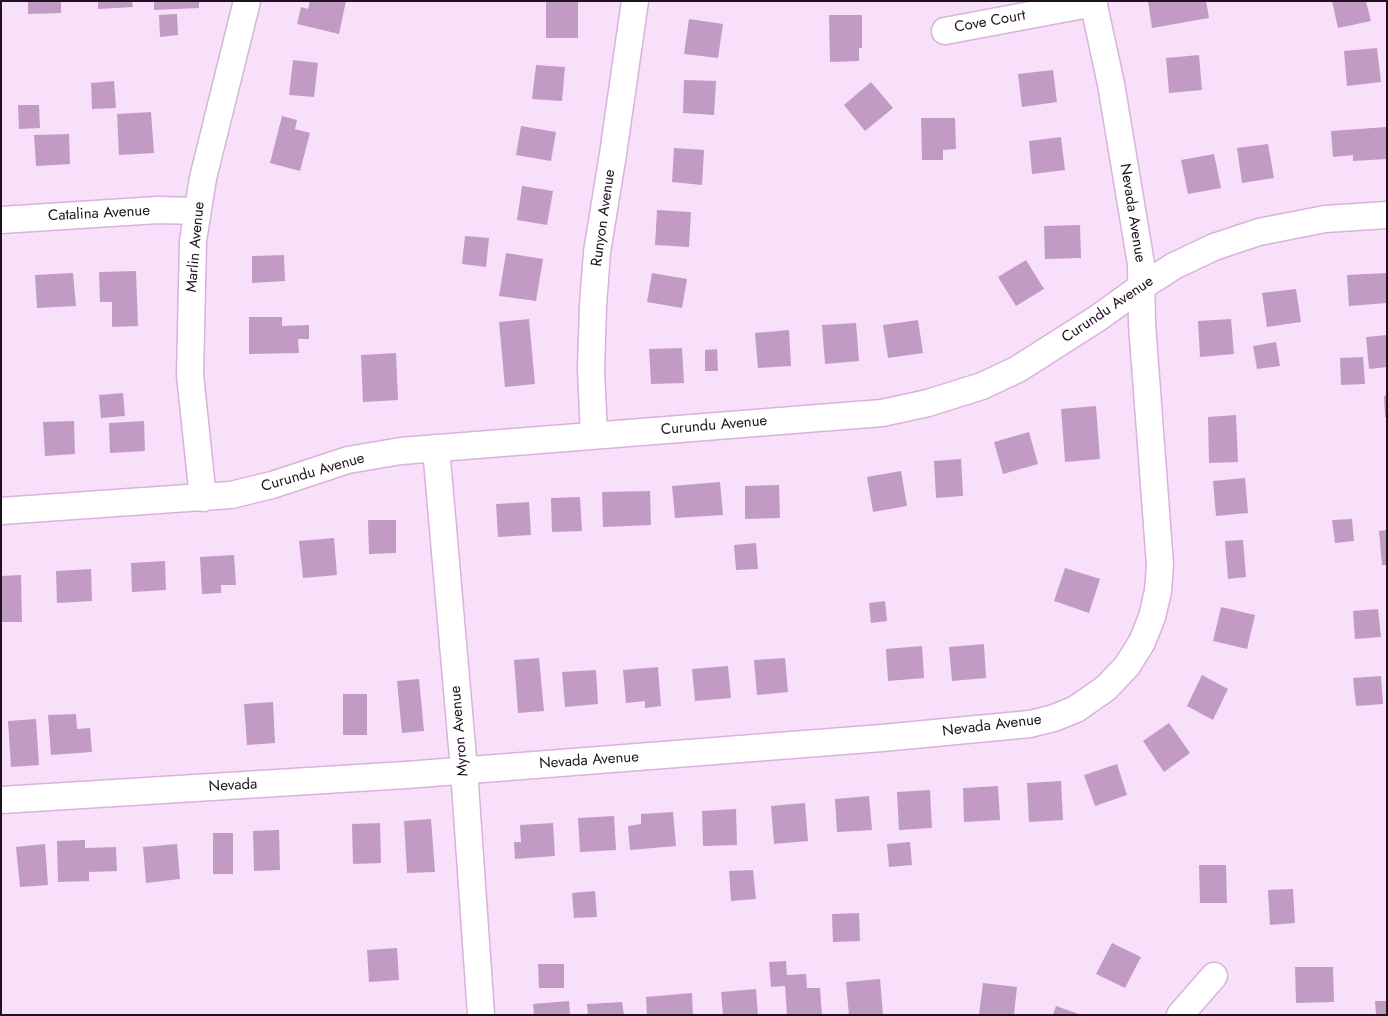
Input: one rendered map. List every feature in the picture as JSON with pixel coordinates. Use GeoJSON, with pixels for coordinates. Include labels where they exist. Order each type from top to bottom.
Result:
{"type":"FeatureCollection","features":[{"type":"Feature","properties":{"kind":"street","name":"Marlin Avenue"},"geometry":{"type":"LineString","coordinates":[[203,498],[190,375],[193,241],[203,178],[247,1]]}},
{"type":"Feature","properties":{"kind":"street","name":"Runyon Avenue"},"geometry":{"type":"LineString","coordinates":[[594,435],[591,369],[597,252],[635,1]]}},
{"type":"Feature","properties":{"kind":"street","name":"Cove Court"},"geometry":{"type":"LineString","coordinates":[[945,31],[1093,2]]}},
{"type":"Feature","properties":{"kind":"street","name":"Nevada Avenue"},"geometry":{"type":"LineString","coordinates":[[464,770],[872,739],[1020,725],[1054,718],[1076,709],[1106,688],[1127,666],[1142,642],[1152,617],[1158,591],[1160,565],[1142,334],[1141,264],[1111,84],[1093,2]]}},
{"type":"Feature","properties":{"kind":"street","name":"Catalina Avenue"},"geometry":{"type":"LineString","coordinates":[[1,220],[158,210],[197,211]]}},
{"type":"Feature","properties":{"kind":"street","name":"Curundu Avenue"},"geometry":{"type":"LineString","coordinates":[[1,511],[231,495],[272,485],[348,460],[401,451],[882,412],[928,403],[982,386],[1018,370],[1174,266],[1214,247],[1259,232],[1325,219],[1387,215]]}},
{"type":"Feature","properties":{"kind":"street","name":"Myron Avenue"},"geometry":{"type":"LineString","coordinates":[[436,448],[464,770],[481,1015]]}},
{"type":"Feature","properties":{"kind":"street","name":"Nevada"},"geometry":{"type":"LineString","coordinates":[[1,800],[464,770]]}},
{"type":"Feature","properties":{"kind":"street"},"geometry":{"type":"LineString","coordinates":[[1180,1015],[1214,976]]}},
{"type":"Feature","properties":{"kind":"building"},"geometry":{"type":"Polygon","coordinates":[[[28,1],[61,1],[61,13],[28,14],[28,1]]]}},
{"type":"Feature","properties":{"kind":"building"},"geometry":{"type":"Polygon","coordinates":[[[98,1],[132,1],[133,7],[98,9],[98,1]]]}},
{"type":"Feature","properties":{"kind":"building"},"geometry":{"type":"Polygon","coordinates":[[[154,1],[199,1],[199,8],[154,10],[154,1]]]}},
{"type":"Feature","properties":{"kind":"building"},"geometry":{"type":"Polygon","coordinates":[[[310,1],[346,1],[339,34],[297,24],[301,7],[308,9],[310,1]]]}},
{"type":"Feature","properties":{"kind":"building"},"geometry":{"type":"Polygon","coordinates":[[[1148,1],[1206,1],[1209,18],[1152,28],[1148,1]]]}},
{"type":"Feature","properties":{"kind":"building"},"geometry":{"type":"Polygon","coordinates":[[[1332,1],[1366,1],[1371,21],[1338,28],[1332,1]]]}},
{"type":"Feature","properties":{"kind":"building"},"geometry":{"type":"Polygon","coordinates":[[[546,2],[578,2],[578,38],[546,38],[546,2]]]}},
{"type":"Feature","properties":{"kind":"building"},"geometry":{"type":"Polygon","coordinates":[[[177,14],[178,35],[160,37],[159,15],[177,14]]]}},
{"type":"Feature","properties":{"kind":"building"},"geometry":{"type":"Polygon","coordinates":[[[829,15],[862,15],[862,48],[859,48],[859,61],[830,62],[829,15]]]}},
{"type":"Feature","properties":{"kind":"building"},"geometry":{"type":"Polygon","coordinates":[[[689,19],[723,24],[718,58],[684,54],[689,19]]]}},
{"type":"Feature","properties":{"kind":"building"},"geometry":{"type":"Polygon","coordinates":[[[1377,48],[1381,82],[1347,86],[1344,51],[1377,48]]]}},
{"type":"Feature","properties":{"kind":"building"},"geometry":{"type":"Polygon","coordinates":[[[1199,55],[1202,90],[1169,93],[1166,58],[1199,55]]]}},
{"type":"Feature","properties":{"kind":"building"},"geometry":{"type":"Polygon","coordinates":[[[293,60],[318,63],[314,97],[289,95],[293,60]]]}},
{"type":"Feature","properties":{"kind":"building"},"geometry":{"type":"Polygon","coordinates":[[[536,65],[565,67],[562,101],[532,99],[536,65]]]}},
{"type":"Feature","properties":{"kind":"building"},"geometry":{"type":"Polygon","coordinates":[[[1053,70],[1057,102],[1022,107],[1018,74],[1053,70]]]}},
{"type":"Feature","properties":{"kind":"building"},"geometry":{"type":"Polygon","coordinates":[[[684,80],[716,81],[714,115],[683,113],[684,80]]]}},
{"type":"Feature","properties":{"kind":"building"},"geometry":{"type":"Polygon","coordinates":[[[114,81],[116,108],[92,109],[91,83],[114,81]]]}},
{"type":"Feature","properties":{"kind":"building"},"geometry":{"type":"Polygon","coordinates":[[[871,82],[893,108],[865,131],[844,105],[871,82]]]}},
{"type":"Feature","properties":{"kind":"building"},"geometry":{"type":"Polygon","coordinates":[[[18,105],[39,105],[40,128],[19,129],[18,105]]]}},
{"type":"Feature","properties":{"kind":"building"},"geometry":{"type":"Polygon","coordinates":[[[151,112],[154,153],[119,155],[117,114],[151,112]]]}},
{"type":"Feature","properties":{"kind":"building"},"geometry":{"type":"Polygon","coordinates":[[[282,116],[297,120],[295,129],[310,133],[300,171],[270,163],[282,116]]]}},
{"type":"Feature","properties":{"kind":"building"},"geometry":{"type":"Polygon","coordinates":[[[921,118],[955,118],[956,149],[943,150],[943,160],[922,160],[921,118]]]}},
{"type":"Feature","properties":{"kind":"building"},"geometry":{"type":"Polygon","coordinates":[[[521,126],[556,132],[551,161],[516,155],[521,126]]]}},
{"type":"Feature","properties":{"kind":"building"},"geometry":{"type":"Polygon","coordinates":[[[1386,127],[1387,159],[1353,161],[1353,155],[1333,157],[1331,131],[1386,127]]]}},
{"type":"Feature","properties":{"kind":"building"},"geometry":{"type":"Polygon","coordinates":[[[69,134],[70,164],[36,166],[34,135],[69,134]]]}},
{"type":"Feature","properties":{"kind":"building"},"geometry":{"type":"Polygon","coordinates":[[[1061,137],[1065,170],[1032,174],[1029,141],[1061,137]]]}},
{"type":"Feature","properties":{"kind":"building"},"geometry":{"type":"Polygon","coordinates":[[[1268,144],[1274,178],[1242,183],[1237,148],[1268,144]]]}},
{"type":"Feature","properties":{"kind":"building"},"geometry":{"type":"Polygon","coordinates":[[[674,148],[704,150],[702,185],[672,182],[674,148]]]}},
{"type":"Feature","properties":{"kind":"building"},"geometry":{"type":"Polygon","coordinates":[[[1214,154],[1221,188],[1188,194],[1181,160],[1214,154]]]}},
{"type":"Feature","properties":{"kind":"building"},"geometry":{"type":"Polygon","coordinates":[[[522,186],[553,191],[547,225],[517,220],[522,186]]]}},
{"type":"Feature","properties":{"kind":"building"},"geometry":{"type":"Polygon","coordinates":[[[657,210],[691,212],[689,247],[655,245],[657,210]]]}},
{"type":"Feature","properties":{"kind":"building"},"geometry":{"type":"Polygon","coordinates":[[[1080,225],[1081,258],[1045,259],[1044,226],[1080,225]]]}},
{"type":"Feature","properties":{"kind":"building"},"geometry":{"type":"Polygon","coordinates":[[[465,236],[489,238],[486,267],[462,264],[465,236]]]}},
{"type":"Feature","properties":{"kind":"building"},"geometry":{"type":"Polygon","coordinates":[[[506,253],[543,259],[536,301],[499,296],[506,253]]]}},
{"type":"Feature","properties":{"kind":"building"},"geometry":{"type":"Polygon","coordinates":[[[284,255],[285,281],[252,283],[252,256],[284,255]]]}},
{"type":"Feature","properties":{"kind":"building"},"geometry":{"type":"Polygon","coordinates":[[[1026,260],[1044,289],[1016,306],[998,277],[1026,260]]]}},
{"type":"Feature","properties":{"kind":"building"},"geometry":{"type":"Polygon","coordinates":[[[136,271],[138,326],[112,327],[112,302],[100,302],[99,272],[136,271]]]}},
{"type":"Feature","properties":{"kind":"building"},"geometry":{"type":"Polygon","coordinates":[[[73,273],[76,306],[37,308],[35,275],[73,273]]]}},
{"type":"Feature","properties":{"kind":"building"},"geometry":{"type":"Polygon","coordinates":[[[652,273],[687,279],[682,308],[647,302],[652,273]]]}},
{"type":"Feature","properties":{"kind":"building"},"geometry":{"type":"Polygon","coordinates":[[[1387,273],[1387,303],[1349,306],[1347,275],[1387,273]]]}},
{"type":"Feature","properties":{"kind":"building"},"geometry":{"type":"Polygon","coordinates":[[[1296,289],[1301,322],[1267,327],[1262,293],[1296,289]]]}},
{"type":"Feature","properties":{"kind":"building"},"geometry":{"type":"Polygon","coordinates":[[[249,317],[282,317],[282,326],[309,325],[309,339],[298,339],[299,353],[249,354],[249,317]]]}},
{"type":"Feature","properties":{"kind":"building"},"geometry":{"type":"Polygon","coordinates":[[[529,319],[535,384],[505,387],[499,322],[529,319]]]}},
{"type":"Feature","properties":{"kind":"building"},"geometry":{"type":"Polygon","coordinates":[[[1231,319],[1234,354],[1200,357],[1198,321],[1231,319]]]}},
{"type":"Feature","properties":{"kind":"building"},"geometry":{"type":"Polygon","coordinates":[[[918,320],[923,353],[888,358],[883,325],[918,320]]]}},
{"type":"Feature","properties":{"kind":"building"},"geometry":{"type":"Polygon","coordinates":[[[856,323],[859,361],[825,364],[822,325],[856,323]]]}},
{"type":"Feature","properties":{"kind":"building"},"geometry":{"type":"Polygon","coordinates":[[[789,330],[791,366],[758,368],[755,333],[789,330]]]}},
{"type":"Feature","properties":{"kind":"building"},"geometry":{"type":"Polygon","coordinates":[[[1387,335],[1387,367],[1369,369],[1366,337],[1387,335]]]}},
{"type":"Feature","properties":{"kind":"building"},"geometry":{"type":"Polygon","coordinates":[[[1276,342],[1280,366],[1257,369],[1253,346],[1276,342]]]}},
{"type":"Feature","properties":{"kind":"building"},"geometry":{"type":"Polygon","coordinates":[[[682,348],[684,383],[651,384],[649,349],[682,348]]]}},
{"type":"Feature","properties":{"kind":"building"},"geometry":{"type":"Polygon","coordinates":[[[717,349],[718,371],[705,371],[705,350],[717,349]]]}},
{"type":"Feature","properties":{"kind":"building"},"geometry":{"type":"Polygon","coordinates":[[[396,353],[398,400],[363,402],[361,355],[396,353]]]}},
{"type":"Feature","properties":{"kind":"building"},"geometry":{"type":"Polygon","coordinates":[[[1363,357],[1365,384],[1341,385],[1340,358],[1363,357]]]}},
{"type":"Feature","properties":{"kind":"building"},"geometry":{"type":"Polygon","coordinates":[[[123,393],[125,416],[101,418],[99,395],[123,393]]]}},
{"type":"Feature","properties":{"kind":"building"},"geometry":{"type":"Polygon","coordinates":[[[1387,395],[1387,417],[1385,417],[1384,396],[1387,395]]]}},
{"type":"Feature","properties":{"kind":"building"},"geometry":{"type":"Polygon","coordinates":[[[1096,406],[1100,459],[1065,462],[1061,409],[1096,406]]]}},
{"type":"Feature","properties":{"kind":"building"},"geometry":{"type":"Polygon","coordinates":[[[1236,415],[1238,462],[1209,463],[1208,417],[1236,415]]]}},
{"type":"Feature","properties":{"kind":"building"},"geometry":{"type":"Polygon","coordinates":[[[74,421],[75,454],[45,456],[43,422],[74,421]]]}},
{"type":"Feature","properties":{"kind":"building"},"geometry":{"type":"Polygon","coordinates":[[[144,421],[145,451],[110,453],[109,423],[144,421]]]}},
{"type":"Feature","properties":{"kind":"building"},"geometry":{"type":"Polygon","coordinates":[[[1029,432],[1038,464],[1003,474],[994,442],[1029,432]]]}},
{"type":"Feature","properties":{"kind":"building"},"geometry":{"type":"Polygon","coordinates":[[[961,459],[963,496],[936,498],[934,461],[961,459]]]}},
{"type":"Feature","properties":{"kind":"building"},"geometry":{"type":"Polygon","coordinates":[[[901,471],[907,506],[873,512],[867,477],[901,471]]]}},
{"type":"Feature","properties":{"kind":"building"},"geometry":{"type":"Polygon","coordinates":[[[1245,478],[1248,513],[1216,516],[1213,481],[1245,478]]]}},
{"type":"Feature","properties":{"kind":"building"},"geometry":{"type":"Polygon","coordinates":[[[720,482],[723,515],[675,518],[672,486],[720,482]]]}},
{"type":"Feature","properties":{"kind":"building"},"geometry":{"type":"Polygon","coordinates":[[[779,485],[780,518],[745,519],[745,486],[779,485]]]}},
{"type":"Feature","properties":{"kind":"building"},"geometry":{"type":"Polygon","coordinates":[[[650,491],[651,525],[603,527],[602,492],[650,491]]]}},
{"type":"Feature","properties":{"kind":"building"},"geometry":{"type":"Polygon","coordinates":[[[580,497],[582,531],[552,532],[551,498],[580,497]]]}},
{"type":"Feature","properties":{"kind":"building"},"geometry":{"type":"Polygon","coordinates":[[[529,502],[531,535],[498,537],[496,504],[529,502]]]}},
{"type":"Feature","properties":{"kind":"building"},"geometry":{"type":"Polygon","coordinates":[[[1352,519],[1354,541],[1335,543],[1332,520],[1352,519]]]}},
{"type":"Feature","properties":{"kind":"building"},"geometry":{"type":"Polygon","coordinates":[[[368,520],[396,520],[396,553],[369,554],[368,520]]]}},
{"type":"Feature","properties":{"kind":"building"},"geometry":{"type":"Polygon","coordinates":[[[1387,530],[1387,565],[1382,565],[1379,531],[1387,530]]]}},
{"type":"Feature","properties":{"kind":"building"},"geometry":{"type":"Polygon","coordinates":[[[334,538],[337,575],[303,578],[299,541],[334,538]]]}},
{"type":"Feature","properties":{"kind":"building"},"geometry":{"type":"Polygon","coordinates":[[[1243,540],[1246,577],[1228,579],[1225,541],[1243,540]]]}},
{"type":"Feature","properties":{"kind":"building"},"geometry":{"type":"Polygon","coordinates":[[[756,543],[758,569],[736,570],[734,545],[756,543]]]}},
{"type":"Feature","properties":{"kind":"building"},"geometry":{"type":"Polygon","coordinates":[[[234,555],[236,585],[221,585],[221,593],[202,594],[200,557],[234,555]]]}},
{"type":"Feature","properties":{"kind":"building"},"geometry":{"type":"Polygon","coordinates":[[[165,561],[166,590],[132,592],[131,563],[165,561]]]}},
{"type":"Feature","properties":{"kind":"building"},"geometry":{"type":"Polygon","coordinates":[[[1065,568],[1100,579],[1089,613],[1054,601],[1065,568]]]}},
{"type":"Feature","properties":{"kind":"building"},"geometry":{"type":"Polygon","coordinates":[[[91,569],[92,601],[57,603],[56,571],[91,569]]]}},
{"type":"Feature","properties":{"kind":"building"},"geometry":{"type":"Polygon","coordinates":[[[21,575],[22,622],[1,622],[1,576],[21,575]]]}},
{"type":"Feature","properties":{"kind":"building"},"geometry":{"type":"Polygon","coordinates":[[[885,601],[887,621],[871,623],[869,603],[885,601]]]}},
{"type":"Feature","properties":{"kind":"building"},"geometry":{"type":"Polygon","coordinates":[[[1221,607],[1255,615],[1247,649],[1213,641],[1221,607]]]}},
{"type":"Feature","properties":{"kind":"building"},"geometry":{"type":"Polygon","coordinates":[[[1378,609],[1381,637],[1355,639],[1353,611],[1378,609]]]}},
{"type":"Feature","properties":{"kind":"building"},"geometry":{"type":"Polygon","coordinates":[[[984,644],[986,678],[952,681],[949,647],[984,644]]]}},
{"type":"Feature","properties":{"kind":"building"},"geometry":{"type":"Polygon","coordinates":[[[922,646],[924,678],[888,681],[886,649],[922,646]]]}},
{"type":"Feature","properties":{"kind":"building"},"geometry":{"type":"Polygon","coordinates":[[[539,658],[544,711],[518,713],[514,660],[539,658]]]}},
{"type":"Feature","properties":{"kind":"building"},"geometry":{"type":"Polygon","coordinates":[[[785,658],[788,692],[757,695],[754,660],[785,658]]]}},
{"type":"Feature","properties":{"kind":"building"},"geometry":{"type":"Polygon","coordinates":[[[728,666],[731,698],[695,701],[692,669],[728,666]]]}},
{"type":"Feature","properties":{"kind":"building"},"geometry":{"type":"Polygon","coordinates":[[[658,667],[661,706],[645,708],[645,701],[626,703],[623,670],[658,667]]]}},
{"type":"Feature","properties":{"kind":"building"},"geometry":{"type":"Polygon","coordinates":[[[596,670],[598,704],[565,707],[562,672],[596,670]]]}},
{"type":"Feature","properties":{"kind":"building"},"geometry":{"type":"Polygon","coordinates":[[[1202,675],[1228,689],[1213,720],[1187,706],[1202,675]]]}},
{"type":"Feature","properties":{"kind":"building"},"geometry":{"type":"Polygon","coordinates":[[[1381,676],[1383,704],[1356,706],[1353,678],[1381,676]]]}},
{"type":"Feature","properties":{"kind":"building"},"geometry":{"type":"Polygon","coordinates":[[[419,679],[424,731],[402,733],[397,681],[419,679]]]}},
{"type":"Feature","properties":{"kind":"building"},"geometry":{"type":"Polygon","coordinates":[[[343,694],[367,694],[367,735],[343,735],[343,694]]]}},
{"type":"Feature","properties":{"kind":"building"},"geometry":{"type":"Polygon","coordinates":[[[273,702],[275,743],[247,745],[244,704],[273,702]]]}},
{"type":"Feature","properties":{"kind":"building"},"geometry":{"type":"Polygon","coordinates":[[[76,714],[77,729],[90,728],[92,752],[51,755],[48,715],[76,714]]]}},
{"type":"Feature","properties":{"kind":"building"},"geometry":{"type":"Polygon","coordinates":[[[36,719],[39,765],[11,767],[8,721],[36,719]]]}},
{"type":"Feature","properties":{"kind":"building"},"geometry":{"type":"Polygon","coordinates":[[[1169,723],[1190,753],[1164,772],[1143,741],[1169,723]]]}},
{"type":"Feature","properties":{"kind":"building"},"geometry":{"type":"Polygon","coordinates":[[[1117,764],[1127,795],[1095,806],[1084,775],[1117,764]]]}},
{"type":"Feature","properties":{"kind":"building"},"geometry":{"type":"Polygon","coordinates":[[[1061,781],[1063,820],[1029,822],[1027,783],[1061,781]]]}},
{"type":"Feature","properties":{"kind":"building"},"geometry":{"type":"Polygon","coordinates":[[[998,786],[1000,820],[964,822],[963,788],[998,786]]]}},
{"type":"Feature","properties":{"kind":"building"},"geometry":{"type":"Polygon","coordinates":[[[930,790],[932,828],[899,830],[897,792],[930,790]]]}},
{"type":"Feature","properties":{"kind":"building"},"geometry":{"type":"Polygon","coordinates":[[[869,796],[872,830],[837,832],[835,799],[869,796]]]}},
{"type":"Feature","properties":{"kind":"building"},"geometry":{"type":"Polygon","coordinates":[[[805,803],[808,841],[774,844],[771,806],[805,803]]]}},
{"type":"Feature","properties":{"kind":"building"},"geometry":{"type":"Polygon","coordinates":[[[736,809],[737,845],[703,846],[702,811],[736,809]]]}},
{"type":"Feature","properties":{"kind":"building"},"geometry":{"type":"Polygon","coordinates":[[[673,812],[676,846],[630,850],[628,826],[641,824],[641,814],[673,812]]]}},
{"type":"Feature","properties":{"kind":"building"},"geometry":{"type":"Polygon","coordinates":[[[614,816],[616,850],[580,852],[578,818],[614,816]]]}},
{"type":"Feature","properties":{"kind":"building"},"geometry":{"type":"Polygon","coordinates":[[[431,819],[435,872],[407,873],[404,821],[431,819]]]}},
{"type":"Feature","properties":{"kind":"building"},"geometry":{"type":"Polygon","coordinates":[[[380,823],[381,863],[353,864],[352,824],[380,823]]]}},
{"type":"Feature","properties":{"kind":"building"},"geometry":{"type":"Polygon","coordinates":[[[553,823],[555,856],[515,859],[514,842],[521,842],[520,825],[553,823]]]}},
{"type":"Feature","properties":{"kind":"building"},"geometry":{"type":"Polygon","coordinates":[[[279,830],[280,870],[254,871],[253,831],[279,830]]]}},
{"type":"Feature","properties":{"kind":"building"},"geometry":{"type":"Polygon","coordinates":[[[213,833],[233,833],[233,874],[213,874],[213,833]]]}},
{"type":"Feature","properties":{"kind":"building"},"geometry":{"type":"Polygon","coordinates":[[[85,840],[85,848],[116,847],[117,871],[89,872],[89,881],[58,882],[57,841],[85,840]]]}},
{"type":"Feature","properties":{"kind":"building"},"geometry":{"type":"Polygon","coordinates":[[[910,842],[912,865],[889,867],[887,844],[910,842]]]}},
{"type":"Feature","properties":{"kind":"building"},"geometry":{"type":"Polygon","coordinates":[[[45,844],[48,885],[20,887],[16,847],[45,844]]]}},
{"type":"Feature","properties":{"kind":"building"},"geometry":{"type":"Polygon","coordinates":[[[177,844],[180,879],[146,883],[143,847],[177,844]]]}},
{"type":"Feature","properties":{"kind":"building"},"geometry":{"type":"Polygon","coordinates":[[[1199,865],[1226,865],[1227,903],[1200,903],[1199,865]]]}},
{"type":"Feature","properties":{"kind":"building"},"geometry":{"type":"Polygon","coordinates":[[[753,870],[756,899],[731,901],[729,871],[753,870]]]}},
{"type":"Feature","properties":{"kind":"building"},"geometry":{"type":"Polygon","coordinates":[[[1293,889],[1295,923],[1270,925],[1268,890],[1293,889]]]}},
{"type":"Feature","properties":{"kind":"building"},"geometry":{"type":"Polygon","coordinates":[[[595,891],[597,917],[574,918],[572,893],[595,891]]]}},
{"type":"Feature","properties":{"kind":"building"},"geometry":{"type":"Polygon","coordinates":[[[859,913],[860,941],[833,942],[832,914],[859,913]]]}},
{"type":"Feature","properties":{"kind":"building"},"geometry":{"type":"Polygon","coordinates":[[[1112,943],[1141,957],[1125,988],[1096,974],[1112,943]]]}},
{"type":"Feature","properties":{"kind":"building"},"geometry":{"type":"Polygon","coordinates":[[[397,948],[399,980],[369,982],[367,950],[397,948]]]}},
{"type":"Feature","properties":{"kind":"building"},"geometry":{"type":"Polygon","coordinates":[[[786,961],[787,975],[806,974],[807,988],[820,988],[822,1015],[787,1015],[785,986],[771,987],[769,962],[786,961]]]}},
{"type":"Feature","properties":{"kind":"building"},"geometry":{"type":"Polygon","coordinates":[[[538,964],[564,964],[564,988],[539,988],[538,964]]]}},
{"type":"Feature","properties":{"kind":"building"},"geometry":{"type":"Polygon","coordinates":[[[1295,967],[1333,967],[1334,1002],[1296,1003],[1295,967]]]}},
{"type":"Feature","properties":{"kind":"building"},"geometry":{"type":"Polygon","coordinates":[[[880,979],[883,1014],[849,1015],[846,982],[880,979]]]}},
{"type":"Feature","properties":{"kind":"building"},"geometry":{"type":"Polygon","coordinates":[[[983,983],[1017,987],[1014,1015],[979,1014],[983,983]]]}},
{"type":"Feature","properties":{"kind":"building"},"geometry":{"type":"Polygon","coordinates":[[[756,989],[758,1015],[723,1015],[721,992],[756,989]]]}},
{"type":"Feature","properties":{"kind":"building"},"geometry":{"type":"Polygon","coordinates":[[[692,993],[693,1015],[647,1015],[646,997],[692,993]]]}},
{"type":"Feature","properties":{"kind":"building"},"geometry":{"type":"Polygon","coordinates":[[[569,1001],[570,1015],[534,1015],[533,1004],[569,1001]]]}},
{"type":"Feature","properties":{"kind":"building"},"geometry":{"type":"Polygon","coordinates":[[[1375,1001],[1387,1001],[1387,1015],[1376,1015],[1375,1001]]]}},
{"type":"Feature","properties":{"kind":"building"},"geometry":{"type":"Polygon","coordinates":[[[622,1002],[624,1015],[588,1015],[587,1004],[622,1002]]]}},
{"type":"Feature","properties":{"kind":"building"},"geometry":{"type":"Polygon","coordinates":[[[1056,1006],[1079,1014],[1079,1015],[1053,1015],[1056,1006]]]}}]}
